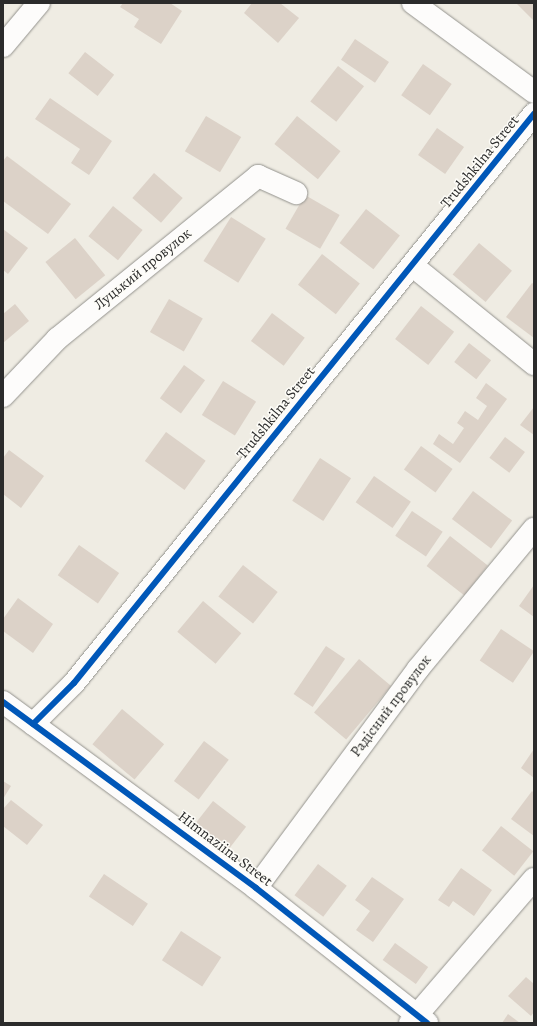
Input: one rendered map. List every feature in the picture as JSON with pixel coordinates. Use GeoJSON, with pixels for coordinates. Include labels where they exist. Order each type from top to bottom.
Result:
{"type":"FeatureCollection","features":[{"type":"Feature","properties":{"kind":"street"},"geometry":{"type":"LineString","coordinates":[[3,46],[39,3]]}},
{"type":"Feature","properties":{"kind":"street"},"geometry":{"type":"LineString","coordinates":[[413,3],[534,92]]}},
{"type":"Feature","properties":{"kind":"street","name":"Trudshkilna Street"},"geometry":{"type":"LineString","coordinates":[[33,724],[74,683],[413,266],[534,114]]}},
{"type":"Feature","properties":{"kind":"street","name":"Луцький провулок"},"geometry":{"type":"LineString","coordinates":[[3,396],[56,339],[258,176],[296,193]]}},
{"type":"Feature","properties":{"kind":"street"},"geometry":{"type":"LineString","coordinates":[[413,266],[534,364]]}},
{"type":"Feature","properties":{"kind":"street","name":"Радісний провулок"},"geometry":{"type":"LineString","coordinates":[[256,888],[418,669],[534,529]]}},
{"type":"Feature","properties":{"kind":"street","name":"Himnaziina Street"},"geometry":{"type":"LineString","coordinates":[[3,702],[256,888],[419,1021]]}},
{"type":"Feature","properties":{"kind":"street"},"geometry":{"type":"LineString","coordinates":[[419,1021],[534,879]]}},
{"type":"Feature","properties":{"kind":"building"},"geometry":{"type":"Polygon","coordinates":[[[123,3],[170,3],[182,11],[161,44],[134,27],[139,19],[120,7],[123,3]]]}},
{"type":"Feature","properties":{"kind":"building"},"geometry":{"type":"Polygon","coordinates":[[[252,3],[280,3],[299,18],[278,43],[244,13],[252,3]]]}},
{"type":"Feature","properties":{"kind":"building"},"geometry":{"type":"Polygon","coordinates":[[[516,3],[534,3],[534,21],[516,3]]]}},
{"type":"Feature","properties":{"kind":"building"},"geometry":{"type":"Polygon","coordinates":[[[355,39],[389,62],[375,83],[341,60],[355,39]]]}},
{"type":"Feature","properties":{"kind":"building"},"geometry":{"type":"Polygon","coordinates":[[[85,52],[114,75],[98,96],[68,73],[85,52]]]}},
{"type":"Feature","properties":{"kind":"building"},"geometry":{"type":"Polygon","coordinates":[[[423,64],[452,84],[430,115],[401,95],[423,64]]]}},
{"type":"Feature","properties":{"kind":"building"},"geometry":{"type":"Polygon","coordinates":[[[338,66],[364,86],[336,122],[310,101],[338,66]]]}},
{"type":"Feature","properties":{"kind":"building"},"geometry":{"type":"Polygon","coordinates":[[[50,98],[112,141],[89,175],[71,163],[80,149],[35,119],[50,98]]]}},
{"type":"Feature","properties":{"kind":"building"},"geometry":{"type":"Polygon","coordinates":[[[206,116],[241,137],[220,172],[185,151],[206,116]]]}},
{"type":"Feature","properties":{"kind":"building"},"geometry":{"type":"Polygon","coordinates":[[[297,116],[341,151],[318,179],[274,144],[297,116]]]}},
{"type":"Feature","properties":{"kind":"building"},"geometry":{"type":"Polygon","coordinates":[[[437,128],[464,147],[445,174],[418,155],[437,128]]]}},
{"type":"Feature","properties":{"kind":"building"},"geometry":{"type":"Polygon","coordinates":[[[7,156],[71,204],[48,234],[3,201],[3,161],[7,156]]]}},
{"type":"Feature","properties":{"kind":"building"},"geometry":{"type":"Polygon","coordinates":[[[154,173],[183,198],[161,223],[132,198],[154,173]]]}},
{"type":"Feature","properties":{"kind":"building"},"geometry":{"type":"Polygon","coordinates":[[[305,195],[340,215],[320,249],[286,229],[305,195]]]}},
{"type":"Feature","properties":{"kind":"building"},"geometry":{"type":"Polygon","coordinates":[[[113,206],[143,230],[118,260],[88,236],[113,206]]]}},
{"type":"Feature","properties":{"kind":"building"},"geometry":{"type":"Polygon","coordinates":[[[366,209],[400,235],[373,269],[340,243],[366,209]]]}},
{"type":"Feature","properties":{"kind":"building"},"geometry":{"type":"Polygon","coordinates":[[[231,217],[266,239],[238,283],[203,261],[231,217]]]}},
{"type":"Feature","properties":{"kind":"building"},"geometry":{"type":"Polygon","coordinates":[[[3,229],[28,248],[8,274],[3,270],[3,229]]]}},
{"type":"Feature","properties":{"kind":"building"},"geometry":{"type":"Polygon","coordinates":[[[75,238],[105,275],[76,299],[45,262],[75,238]]]}},
{"type":"Feature","properties":{"kind":"building"},"geometry":{"type":"Polygon","coordinates":[[[479,243],[512,271],[486,302],[453,274],[479,243]]]}},
{"type":"Feature","properties":{"kind":"building"},"geometry":{"type":"Polygon","coordinates":[[[322,254],[360,284],[336,314],[298,285],[322,254]]]}},
{"type":"Feature","properties":{"kind":"building"},"geometry":{"type":"Polygon","coordinates":[[[532,283],[534,284],[534,338],[506,317],[532,283]]]}},
{"type":"Feature","properties":{"kind":"building"},"geometry":{"type":"Polygon","coordinates":[[[169,299],[203,318],[184,351],[150,332],[169,299]]]}},
{"type":"Feature","properties":{"kind":"building"},"geometry":{"type":"Polygon","coordinates":[[[15,304],[29,321],[3,343],[3,314],[15,304]]]}},
{"type":"Feature","properties":{"kind":"building"},"geometry":{"type":"Polygon","coordinates":[[[421,306],[454,332],[428,365],[395,339],[421,306]]]}},
{"type":"Feature","properties":{"kind":"building"},"geometry":{"type":"Polygon","coordinates":[[[272,313],[305,338],[284,366],[251,341],[272,313]]]}},
{"type":"Feature","properties":{"kind":"building"},"geometry":{"type":"Polygon","coordinates":[[[469,343],[491,360],[476,379],[454,362],[469,343]]]}},
{"type":"Feature","properties":{"kind":"building"},"geometry":{"type":"Polygon","coordinates":[[[184,365],[205,380],[181,413],[160,398],[184,365]]]}},
{"type":"Feature","properties":{"kind":"building"},"geometry":{"type":"Polygon","coordinates":[[[223,381],[256,402],[235,436],[202,415],[223,381]]]}},
{"type":"Feature","properties":{"kind":"building"},"geometry":{"type":"Polygon","coordinates":[[[486,383],[507,399],[460,463],[433,444],[439,434],[453,444],[464,428],[457,423],[465,411],[478,420],[487,406],[476,398],[486,383]]]}},
{"type":"Feature","properties":{"kind":"building"},"geometry":{"type":"Polygon","coordinates":[[[534,407],[534,435],[520,425],[534,407]]]}},
{"type":"Feature","properties":{"kind":"building"},"geometry":{"type":"Polygon","coordinates":[[[166,432],[206,461],[184,490],[145,461],[166,432]]]}},
{"type":"Feature","properties":{"kind":"building"},"geometry":{"type":"Polygon","coordinates":[[[505,437],[525,452],[509,473],[489,458],[505,437]]]}},
{"type":"Feature","properties":{"kind":"building"},"geometry":{"type":"Polygon","coordinates":[[[421,446],[453,469],[436,492],[404,469],[421,446]]]}},
{"type":"Feature","properties":{"kind":"building"},"geometry":{"type":"Polygon","coordinates":[[[9,450],[44,476],[21,508],[3,494],[3,458],[9,450]]]}},
{"type":"Feature","properties":{"kind":"building"},"geometry":{"type":"Polygon","coordinates":[[[320,458],[351,478],[323,521],[292,501],[320,458]]]}},
{"type":"Feature","properties":{"kind":"building"},"geometry":{"type":"Polygon","coordinates":[[[374,476],[411,502],[393,528],[356,502],[374,476]]]}},
{"type":"Feature","properties":{"kind":"building"},"geometry":{"type":"Polygon","coordinates":[[[473,491],[512,520],[491,548],[452,519],[473,491]]]}},
{"type":"Feature","properties":{"kind":"building"},"geometry":{"type":"Polygon","coordinates":[[[412,511],[443,532],[426,557],[395,536],[412,511]]]}},
{"type":"Feature","properties":{"kind":"building"},"geometry":{"type":"Polygon","coordinates":[[[450,536],[488,566],[464,595],[427,566],[450,536]]]}},
{"type":"Feature","properties":{"kind":"building"},"geometry":{"type":"Polygon","coordinates":[[[79,545],[119,573],[98,603],[58,575],[79,545]]]}},
{"type":"Feature","properties":{"kind":"building"},"geometry":{"type":"Polygon","coordinates":[[[243,565],[278,592],[253,624],[218,597],[243,565]]]}},
{"type":"Feature","properties":{"kind":"building"},"geometry":{"type":"Polygon","coordinates":[[[534,585],[534,617],[519,606],[534,585]]]}},
{"type":"Feature","properties":{"kind":"building"},"geometry":{"type":"Polygon","coordinates":[[[18,598],[53,624],[33,653],[3,631],[3,619],[18,598]]]}},
{"type":"Feature","properties":{"kind":"building"},"geometry":{"type":"Polygon","coordinates":[[[203,601],[241,633],[216,664],[177,632],[203,601]]]}},
{"type":"Feature","properties":{"kind":"building"},"geometry":{"type":"Polygon","coordinates":[[[501,629],[534,651],[513,683],[480,661],[501,629]]]}},
{"type":"Feature","properties":{"kind":"building"},"geometry":{"type":"Polygon","coordinates":[[[326,646],[345,659],[313,707],[294,694],[326,646]]]}},
{"type":"Feature","properties":{"kind":"building"},"geometry":{"type":"Polygon","coordinates":[[[359,659],[391,686],[346,740],[314,713],[359,659]]]}},
{"type":"Feature","properties":{"kind":"building"},"geometry":{"type":"Polygon","coordinates":[[[122,709],[164,744],[135,780],[92,744],[122,709]]]}},
{"type":"Feature","properties":{"kind":"building"},"geometry":{"type":"Polygon","coordinates":[[[204,741],[229,760],[199,800],[174,781],[204,741]]]}},
{"type":"Feature","properties":{"kind":"building"},"geometry":{"type":"Polygon","coordinates":[[[534,749],[534,778],[521,768],[534,749]]]}},
{"type":"Feature","properties":{"kind":"building"},"geometry":{"type":"Polygon","coordinates":[[[3,781],[11,786],[3,799],[3,781]]]}},
{"type":"Feature","properties":{"kind":"building"},"geometry":{"type":"Polygon","coordinates":[[[532,791],[534,793],[534,836],[511,819],[532,791]]]}},
{"type":"Feature","properties":{"kind":"building"},"geometry":{"type":"Polygon","coordinates":[[[11,800],[43,825],[27,845],[3,826],[3,809],[11,800]]]}},
{"type":"Feature","properties":{"kind":"building"},"geometry":{"type":"Polygon","coordinates":[[[213,801],[246,827],[225,854],[191,829],[213,801]]]}},
{"type":"Feature","properties":{"kind":"building"},"geometry":{"type":"Polygon","coordinates":[[[501,826],[533,851],[514,876],[482,850],[501,826]]]}},
{"type":"Feature","properties":{"kind":"building"},"geometry":{"type":"Polygon","coordinates":[[[318,864],[347,886],[323,917],[295,895],[318,864]]]}},
{"type":"Feature","properties":{"kind":"building"},"geometry":{"type":"Polygon","coordinates":[[[461,868],[492,890],[474,916],[453,901],[449,907],[438,900],[461,868]]]}},
{"type":"Feature","properties":{"kind":"building"},"geometry":{"type":"Polygon","coordinates":[[[104,874],[148,904],[133,926],[89,896],[104,874]]]}},
{"type":"Feature","properties":{"kind":"building"},"geometry":{"type":"Polygon","coordinates":[[[372,877],[404,899],[373,942],[356,930],[370,911],[355,900],[372,877]]]}},
{"type":"Feature","properties":{"kind":"building"},"geometry":{"type":"Polygon","coordinates":[[[181,931],[221,957],[202,986],[162,960],[181,931]]]}},
{"type":"Feature","properties":{"kind":"building"},"geometry":{"type":"Polygon","coordinates":[[[395,943],[428,967],[416,984],[383,960],[395,943]]]}},
{"type":"Feature","properties":{"kind":"building"},"geometry":{"type":"Polygon","coordinates":[[[526,977],[534,984],[534,1012],[531,1016],[508,996],[526,977]]]}},
{"type":"Feature","properties":{"kind":"building"},"geometry":{"type":"Polygon","coordinates":[[[508,1014],[520,1023],[502,1023],[508,1014]]]}},
{"type":"Feature","properties":{"kind":"cycle path"},"geometry":{"type":"LineString","coordinates":[[33,724],[74,683],[534,114]]}},
{"type":"Feature","properties":{"kind":"cycle path"},"geometry":{"type":"LineString","coordinates":[[3,702],[256,888],[427,1023]]}}]}
